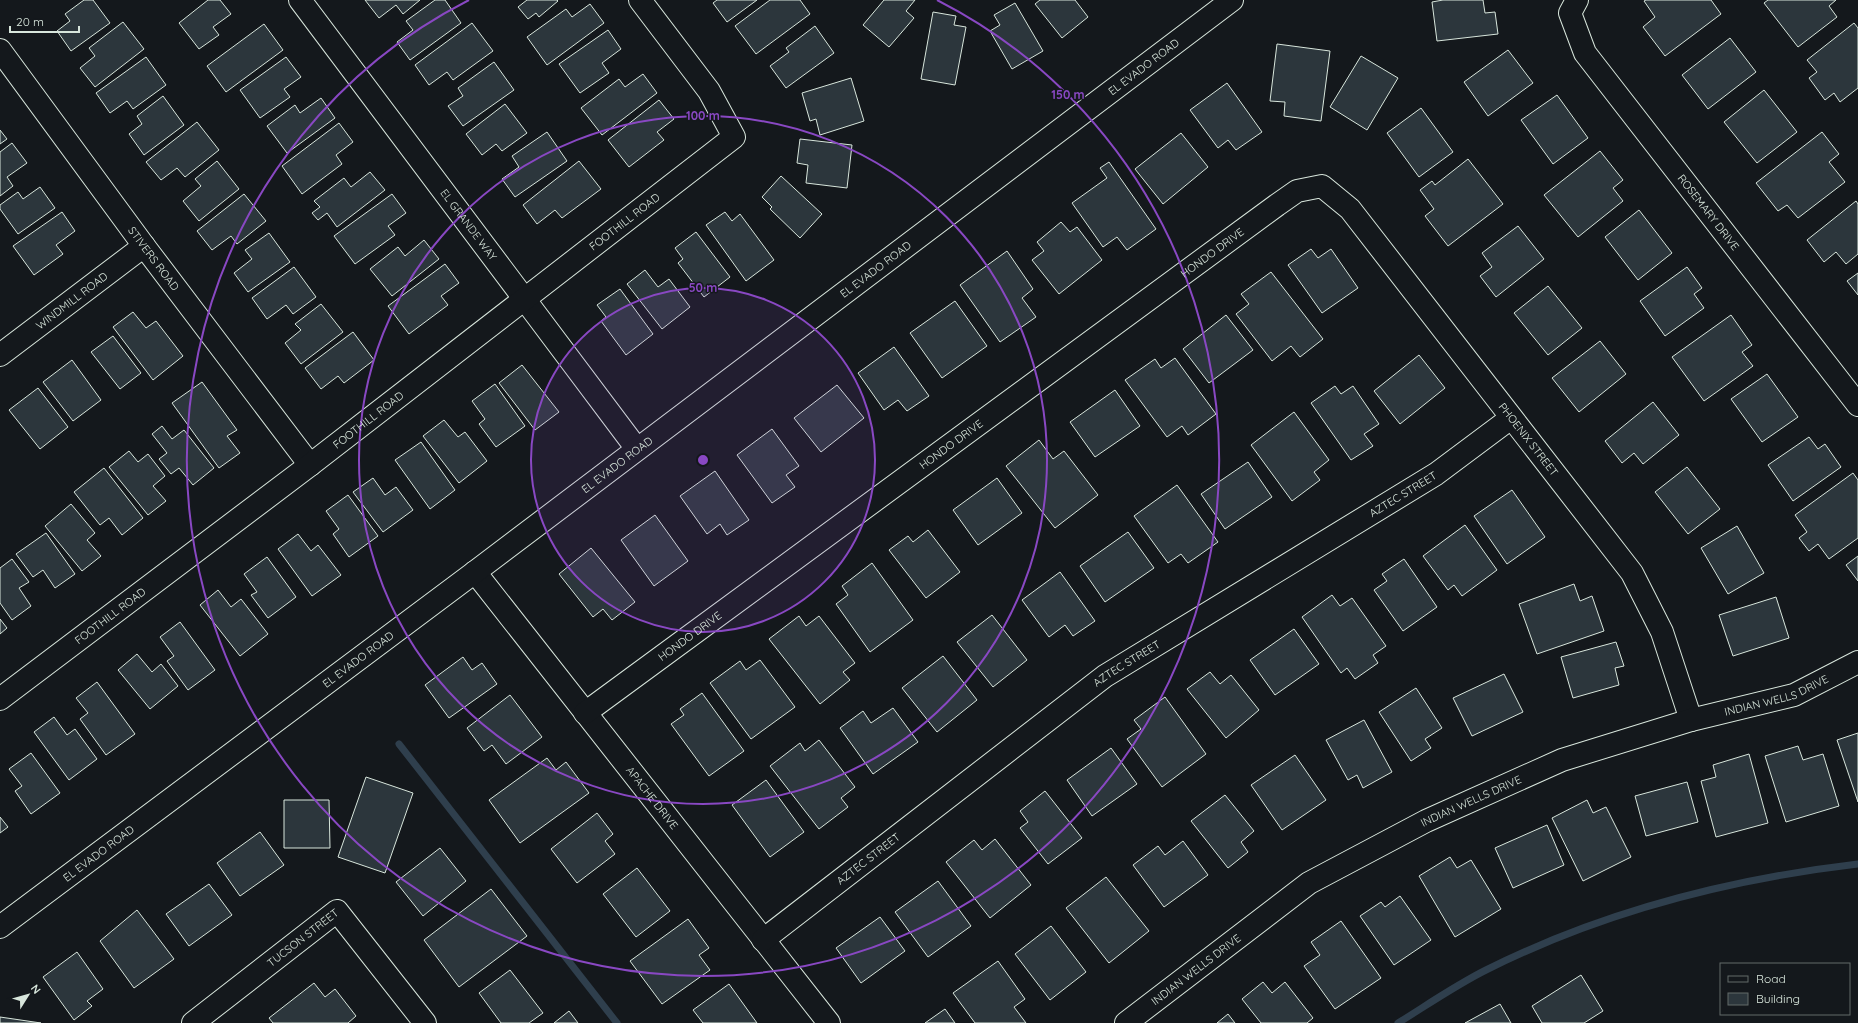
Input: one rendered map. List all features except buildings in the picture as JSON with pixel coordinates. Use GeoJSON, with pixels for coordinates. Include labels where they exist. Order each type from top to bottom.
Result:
{"type":"FeatureCollection","features":[{"type":"Feature","properties":{"kind":"street","name":"EL GRANDE WAY"},"geometry":{"type":"LineString","coordinates":[[300,0],[637,449]]}},
{"type":"Feature","properties":{"kind":"street","name":"FOOTHILL ROAD"},"geometry":{"type":"LineString","coordinates":[[0,699],[310,466],[526,300],[734,137],[709,90],[640,0]]}},
{"type":"Feature","properties":{"kind":"street","name":"EL EVADO ROAD"},"geometry":{"type":"LineString","coordinates":[[0,927],[475,572],[1232,0]]}},
{"type":"Feature","properties":{"kind":"street","name":"ROSEMARY DRIVE"},"geometry":{"type":"LineString","coordinates":[[1574,7],[1585,53],[1858,405]]}},
{"type":"Feature","properties":{"kind":"street","name":"STIVERS ROAD"},"geometry":{"type":"LineString","coordinates":[[0,50],[144,246],[310,466]]}},
{"type":"Feature","properties":{"kind":"street","name":"PHOENIX STREET"},"geometry":{"type":"LineString","coordinates":[[1322,186],[1350,209],[1632,573],[1662,632],[1691,720]]}},
{"type":"Feature","properties":{"kind":"street","name":"HONDO DRIVE"},"geometry":{"type":"LineString","coordinates":[[585,713],[1277,205],[1297,191],[1322,186]]}},
{"type":"Feature","properties":{"kind":"street","name":"WINDMILL ROAD"},"geometry":{"type":"LineString","coordinates":[[0,355],[144,246]]}},
{"type":"Feature","properties":{"kind":"street","name":"AZTEC STREET"},"geometry":{"type":"LineString","coordinates":[[763,940],[1105,676],[1436,474],[1511,418]]}},
{"type":"Feature","properties":{"kind":"street","name":"APACHE DRIVE"},"geometry":{"type":"LineString","coordinates":[[475,572],[829,1023]]}},
{"type":"Feature","properties":{"kind":"street","name":"INDIAN WELLS DRIVE"},"geometry":{"type":"LineString","coordinates":[[1126,1023],[1309,883],[1426,821],[1562,760],[1691,720],[1794,695],[1858,662]]}},
{"type":"Feature","properties":{"kind":"street","name":"TUCSON STREET"},"geometry":{"type":"LineString","coordinates":[[194,1023],[338,911],[425,1023]]}},
{"type":"Feature","properties":{"kind":"waterway"},"geometry":{"type":"LineString","coordinates":[[399,744],[617,1023]]}},
{"type":"Feature","properties":{"kind":"waterway"},"geometry":{"type":"LineString","coordinates":[[1398,1023],[1486,970],[1530,949],[1621,915],[1715,889],[1810,870],[1858,864]]}}]}
